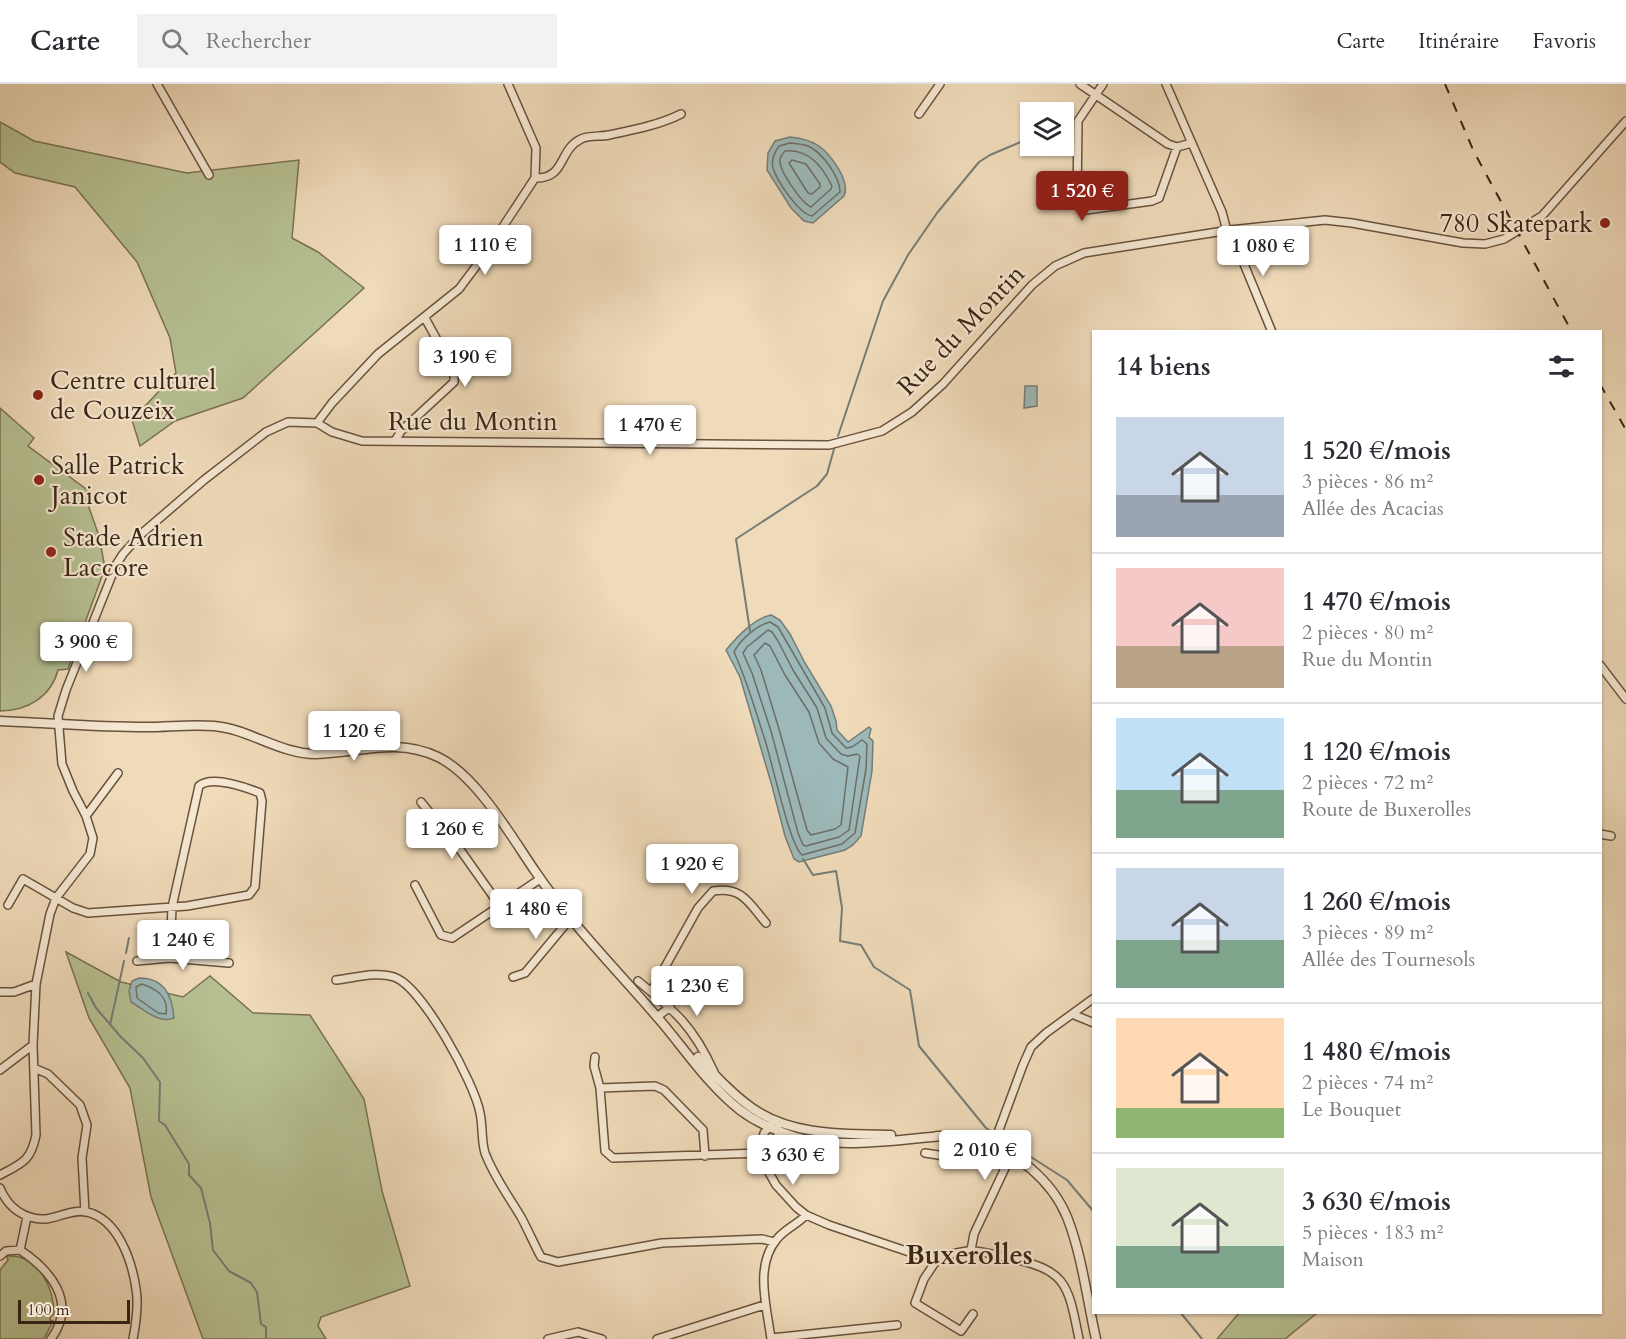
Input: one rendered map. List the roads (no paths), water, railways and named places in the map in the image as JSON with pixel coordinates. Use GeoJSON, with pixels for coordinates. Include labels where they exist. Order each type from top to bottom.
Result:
{"type":"FeatureCollection","features":[{"type":"Feature","properties":{"kind":"street"},"geometry":{"type":"LineString","coordinates":[[156,84],[209,175]]}},
{"type":"Feature","properties":{"kind":"street"},"geometry":{"type":"LineString","coordinates":[[317,423],[332,403],[378,354],[459,290],[534,178],[536,147],[508,84]]}},
{"type":"Feature","properties":{"kind":"street"},"geometry":{"type":"LineString","coordinates":[[919,114],[940,84]]}},
{"type":"Feature","properties":{"kind":"street"},"geometry":{"type":"LineString","coordinates":[[1080,84],[1168,144],[1177,147],[1192,143]]}},
{"type":"Feature","properties":{"kind":"street"},"geometry":{"type":"LineString","coordinates":[[1103,84],[1078,121],[1077,200],[1080,208],[1086,210],[1152,201],[1159,198],[1177,147]]}},
{"type":"Feature","properties":{"kind":"street"},"geometry":{"type":"LineString","coordinates":[[1166,84],[1271,330]]}},
{"type":"Feature","properties":{"kind":"street"},"geometry":{"type":"LineString","coordinates":[[534,178],[551,176],[565,155],[580,139],[630,130],[670,120],[681,114]]}},
{"type":"Feature","properties":{"kind":"street","name":"Rue du Montin"},"geometry":{"type":"LineString","coordinates":[[56,898],[90,854],[93,838],[86,816],[62,764],[58,723],[66,690],[109,579],[129,546],[204,480],[266,432],[288,422],[317,423],[332,432],[362,441],[829,445],[882,431],[912,412],[943,384],[1032,285],[1055,266],[1084,253],[1228,231],[1325,220],[1463,243],[1485,244],[1504,238],[1542,216],[1626,121]]}},
{"type":"Feature","properties":{"kind":"street"},"geometry":{"type":"LineString","coordinates":[[395,441],[401,431],[454,382],[454,371],[425,318]]}},
{"type":"Feature","properties":{"kind":"street"},"geometry":{"type":"LineString","coordinates":[[1602,668],[1626,699]]}},
{"type":"Feature","properties":{"kind":"street"},"geometry":{"type":"LineString","coordinates":[[0,721],[145,727],[214,726],[240,730],[295,751],[315,754],[389,746],[416,749],[438,757],[457,768],[470,781],[570,919],[722,1094],[741,1110],[768,1126],[778,1126]]}},
{"type":"Feature","properties":{"kind":"street"},"geometry":{"type":"LineString","coordinates":[[86,816],[118,773]]}},
{"type":"Feature","properties":{"kind":"street"},"geometry":{"type":"LineString","coordinates":[[8,905],[23,879],[73,908],[88,913],[172,907],[187,906],[249,895],[255,887],[262,801],[260,793],[212,780],[203,782],[199,786],[172,907],[170,958]]}},
{"type":"Feature","properties":{"kind":"street"},"geometry":{"type":"LineString","coordinates":[[422,802],[461,851],[500,906]]}},
{"type":"Feature","properties":{"kind":"street"},"geometry":{"type":"LineString","coordinates":[[1602,834],[1611,836]]}},
{"type":"Feature","properties":{"kind":"street"},"geometry":{"type":"LineString","coordinates":[[415,885],[441,935],[452,938],[540,879]]}},
{"type":"Feature","properties":{"kind":"street"},"geometry":{"type":"LineString","coordinates":[[651,992],[698,908],[713,891],[726,889],[739,892],[766,923]]}},
{"type":"Feature","properties":{"kind":"street"},"geometry":{"type":"LineString","coordinates":[[0,1175],[25,1162],[33,1150],[36,1136],[33,1045],[36,984],[50,914],[56,898]]}},
{"type":"Feature","properties":{"kind":"street"},"geometry":{"type":"LineString","coordinates":[[513,977],[525,973],[570,919]]}},
{"type":"Feature","properties":{"kind":"street"},"geometry":{"type":"LineString","coordinates":[[137,961],[170,958],[229,963]]}},
{"type":"Feature","properties":{"kind":"street"},"geometry":{"type":"LineString","coordinates":[[336,980],[377,975],[393,976],[406,984],[425,1005],[472,1086],[481,1115],[484,1151],[498,1182],[520,1216],[541,1257],[558,1262],[662,1243],[762,1239],[774,1242]]}},
{"type":"Feature","properties":{"kind":"street"},"geometry":{"type":"LineString","coordinates":[[638,981],[686,1023],[702,1046],[715,1074]]}},
{"type":"Feature","properties":{"kind":"street"},"geometry":{"type":"LineString","coordinates":[[0,992],[14,992],[36,984]]}},
{"type":"Feature","properties":{"kind":"street"},"geometry":{"type":"LineString","coordinates":[[993,1146],[1032,1047],[1046,1033],[1092,999]]}},
{"type":"Feature","properties":{"kind":"street"},"geometry":{"type":"LineString","coordinates":[[657,1017],[670,1007]]}},
{"type":"Feature","properties":{"kind":"street"},"geometry":{"type":"LineString","coordinates":[[1072,1014],[1092,1022]]}},
{"type":"Feature","properties":{"kind":"street"},"geometry":{"type":"LineString","coordinates":[[657,1017],[754,1110],[797,1137],[821,1142],[963,1137],[993,1146],[1020,1161],[1042,1179],[1066,1215],[1073,1236],[1096,1339]]}},
{"type":"Feature","properties":{"kind":"street"},"geometry":{"type":"LineString","coordinates":[[0,1070],[33,1045]]}},
{"type":"Feature","properties":{"kind":"street"},"geometry":{"type":"LineString","coordinates":[[595,1057],[594,1066],[600,1088],[605,1151],[613,1158],[761,1153]]}},
{"type":"Feature","properties":{"kind":"street"},"geometry":{"type":"LineString","coordinates":[[34,1068],[48,1074],[80,1105],[87,1125],[82,1158],[85,1212]]}},
{"type":"Feature","properties":{"kind":"street"},"geometry":{"type":"LineString","coordinates":[[600,1088],[655,1086],[664,1090],[703,1130],[705,1156]]}},
{"type":"Feature","properties":{"kind":"street"},"geometry":{"type":"LineString","coordinates":[[768,1126],[764,1133],[761,1153],[766,1167],[776,1185],[806,1215],[828,1225],[927,1258],[938,1258],[971,1250],[1030,1262],[1046,1268],[1066,1288],[1072,1301],[1079,1339]]}},
{"type":"Feature","properties":{"kind":"street"},"geometry":{"type":"LineString","coordinates":[[766,1167],[770,1150],[778,1135],[778,1126]]}},
{"type":"Feature","properties":{"kind":"street"},"geometry":{"type":"LineString","coordinates":[[925,1153],[951,1157],[974,1153],[1005,1166],[974,1234],[971,1250]]}},
{"type":"Feature","properties":{"kind":"street"},"geometry":{"type":"LineString","coordinates":[[0,1188],[3,1196],[16,1211],[27,1217],[46,1219],[68,1213],[85,1212],[101,1218],[114,1231],[130,1262],[137,1290],[133,1339]]}},
{"type":"Feature","properties":{"kind":"street"},"geometry":{"type":"LineString","coordinates":[[806,1215],[774,1242],[765,1263],[764,1305],[771,1338],[897,1325]]}},
{"type":"Feature","properties":{"kind":"street"},"geometry":{"type":"LineString","coordinates":[[20,1250],[27,1217]]}},
{"type":"Feature","properties":{"kind":"street"},"geometry":{"type":"LineString","coordinates":[[0,1256],[6,1251],[20,1250],[38,1262],[52,1276],[60,1296],[62,1312],[57,1332],[51,1339]]}},
{"type":"Feature","properties":{"kind":"street"},"geometry":{"type":"LineString","coordinates":[[938,1258],[924,1280],[915,1303],[961,1331],[973,1314]]}},
{"type":"Feature","properties":{"kind":"street"},"geometry":{"type":"LineString","coordinates":[[657,1339],[764,1305]]}},
{"type":"Feature","properties":{"kind":"street"},"geometry":{"type":"LineString","coordinates":[[548,1339],[579,1332],[602,1339]]}},
{"type":"Feature","properties":{"kind":"water"},"geometry":{"type":"Polygon","coordinates":[[[790,137],[819,146],[834,161],[845,183],[844,196],[813,223],[804,221],[791,208],[767,170],[768,153],[775,141],[790,137]]]}},
{"type":"Feature","properties":{"kind":"water"},"geometry":{"type":"Polygon","coordinates":[[[1025,386],[1037,386],[1037,406],[1024,408],[1025,386]]]}},
{"type":"Feature","properties":{"kind":"water"},"geometry":{"type":"Polygon","coordinates":[[[771,615],[780,620],[790,634],[831,706],[837,730],[848,742],[869,727],[871,729],[869,737],[873,741],[872,771],[861,836],[845,850],[799,862],[794,859],[785,836],[740,677],[726,650],[752,624],[771,615]]]}},
{"type":"Feature","properties":{"kind":"water"},"geometry":{"type":"Polygon","coordinates":[[[139,978],[155,981],[166,990],[174,1018],[157,1018],[131,1002],[129,991],[132,981],[139,978]]]}},
{"type":"Feature","properties":{"kind":"waterway"},"geometry":{"type":"LineString","coordinates":[[838,436],[883,301],[908,255],[937,213],[979,162],[1020,142]]}},
{"type":"Feature","properties":{"kind":"waterway"},"geometry":{"type":"LineString","coordinates":[[750,631],[736,539],[817,486],[827,474],[834,449]]}},
{"type":"Feature","properties":{"kind":"waterway"},"geometry":{"type":"LineString","coordinates":[[803,859],[813,875],[836,871],[842,908],[840,941],[861,945],[874,967],[910,990],[919,1046],[986,1128],[992,1132]]}},
{"type":"Feature","properties":{"kind":"waterway"},"geometry":{"type":"LineString","coordinates":[[126,953],[129,938]]}},
{"type":"Feature","properties":{"kind":"waterway"},"geometry":{"type":"LineString","coordinates":[[110,1025],[124,961]]}},
{"type":"Feature","properties":{"kind":"waterway"},"geometry":{"type":"LineString","coordinates":[[88,993],[96,1008],[143,1058],[160,1082],[159,1121],[165,1125],[189,1164],[189,1175],[201,1188],[210,1223],[213,1250],[229,1271],[251,1283],[257,1292],[261,1324],[266,1327],[266,1339]]}},
{"type":"Feature","properties":{"kind":"waterway"},"geometry":{"type":"LineString","coordinates":[[1003,1139],[1067,1180],[1092,1210]]}},
{"type":"Feature","properties":{"kind":"waterway"},"geometry":{"type":"LineString","coordinates":[[1182,1314],[1202,1339]]}},
{"type":"Feature","properties":{"kind":"railway"},"geometry":{"type":"LineString","coordinates":[[1445,84],[1474,152],[1571,330]]}},
{"type":"Feature","properties":{"kind":"railway"},"geometry":{"type":"LineString","coordinates":[[1602,388],[1626,430]]}},
{"type":"Feature","properties":{"kind":"place","name":"780 Skatepark"},"geometry":{"type":"Point","coordinates":[1605,223]}},
{"type":"Feature","properties":{"kind":"place","name":"Centre culturel de Couzeix"},"geometry":{"type":"Point","coordinates":[38,395]}},
{"type":"Feature","properties":{"kind":"place","name":"Salle Patrick Janicot"},"geometry":{"type":"Point","coordinates":[39,480]}},
{"type":"Feature","properties":{"kind":"place","name":"Stade Adrien Laccore"},"geometry":{"type":"Point","coordinates":[51,552]}},
{"type":"Feature","properties":{"kind":"district","name":"Buxerolles"},"geometry":{"type":"Point","coordinates":[969,1255]}}]}
